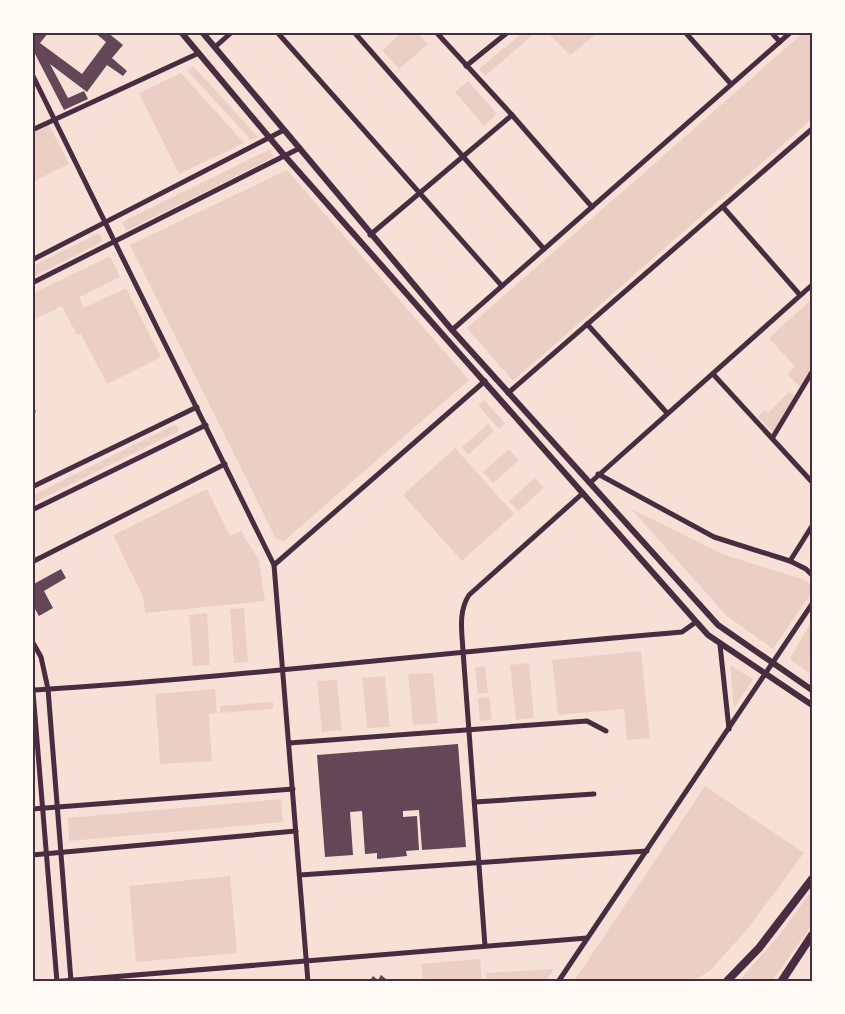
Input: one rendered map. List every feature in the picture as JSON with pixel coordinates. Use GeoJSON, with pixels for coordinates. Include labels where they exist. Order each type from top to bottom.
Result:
{"type":"FeatureCollection","features":[{"type":"Feature","properties":{"kind":"highway"},"geometry":{"type":"LineString","coordinates":[[726,982],[759,948],[812,879]]}},
{"type":"Feature","properties":{"kind":"highway"},"geometry":{"type":"LineString","coordinates":[[781,982],[812,935]]}},
{"type":"Feature","properties":{"kind":"street"},"geometry":{"type":"LineString","coordinates":[[181,32],[284,156],[708,635],[720,645],[812,705]]}},
{"type":"Feature","properties":{"kind":"street"},"geometry":{"type":"LineString","coordinates":[[202,32],[300,148],[370,235],[452,330],[718,625],[812,690]]}},
{"type":"Feature","properties":{"kind":"street"},"geometry":{"type":"LineString","coordinates":[[215,47],[232,32]]}},
{"type":"Feature","properties":{"kind":"street"},"geometry":{"type":"LineString","coordinates":[[277,32],[502,286]]}},
{"type":"Feature","properties":{"kind":"street"},"geometry":{"type":"LineString","coordinates":[[354,32],[464,155],[544,249]]}},
{"type":"Feature","properties":{"kind":"street"},"geometry":{"type":"LineString","coordinates":[[436,32],[512,115],[592,207]]}},
{"type":"Feature","properties":{"kind":"street"},"geometry":{"type":"LineString","coordinates":[[466,66],[508,32]]}},
{"type":"Feature","properties":{"kind":"street"},"geometry":{"type":"LineString","coordinates":[[685,32],[732,84]]}},
{"type":"Feature","properties":{"kind":"street"},"geometry":{"type":"LineString","coordinates":[[772,32],[780,42]]}},
{"type":"Feature","properties":{"kind":"street"},"geometry":{"type":"LineString","coordinates":[[452,330],[791,32]]}},
{"type":"Feature","properties":{"kind":"street"},"geometry":{"type":"LineString","coordinates":[[32,130],[199,54]]}},
{"type":"Feature","properties":{"kind":"street"},"geometry":{"type":"LineString","coordinates":[[32,74],[116,241],[274,565],[308,982]]}},
{"type":"Feature","properties":{"kind":"street"},"geometry":{"type":"LineString","coordinates":[[370,235],[512,115]]}},
{"type":"Feature","properties":{"kind":"street"},"geometry":{"type":"LineString","coordinates":[[508,393],[812,129]]}},
{"type":"Feature","properties":{"kind":"street"},"geometry":{"type":"LineString","coordinates":[[32,260],[107,223],[284,130]]}},
{"type":"Feature","properties":{"kind":"street"},"geometry":{"type":"LineString","coordinates":[[32,284],[300,148]]}},
{"type":"Feature","properties":{"kind":"street"},"geometry":{"type":"LineString","coordinates":[[723,207],[800,295]]}},
{"type":"Feature","properties":{"kind":"street"},"geometry":{"type":"LineString","coordinates":[[591,482],[666,413],[812,285]]}},
{"type":"Feature","properties":{"kind":"street"},"geometry":{"type":"LineString","coordinates":[[587,324],[666,413]]}},
{"type":"Feature","properties":{"kind":"street"},"geometry":{"type":"LineString","coordinates":[[773,437],[812,372]]}},
{"type":"Feature","properties":{"kind":"street"},"geometry":{"type":"LineString","coordinates":[[712,374],[773,437],[812,482]]}},
{"type":"Feature","properties":{"kind":"street"},"geometry":{"type":"LineString","coordinates":[[274,565],[485,381]]}},
{"type":"Feature","properties":{"kind":"street"},"geometry":{"type":"LineString","coordinates":[[32,487],[197,406]]}},
{"type":"Feature","properties":{"kind":"street"},"geometry":{"type":"LineString","coordinates":[[32,510],[206,425]]}},
{"type":"Feature","properties":{"kind":"street"},"geometry":{"type":"LineString","coordinates":[[32,562],[225,464]]}},
{"type":"Feature","properties":{"kind":"street"},"geometry":{"type":"LineString","coordinates":[[598,474],[714,537],[790,561],[806,569],[812,575]]}},
{"type":"Feature","properties":{"kind":"street"},"geometry":{"type":"LineString","coordinates":[[485,946],[461,614],[469,596],[582,493]]}},
{"type":"Feature","properties":{"kind":"street"},"geometry":{"type":"LineString","coordinates":[[790,561],[812,526]]}},
{"type":"Feature","properties":{"kind":"street"},"geometry":{"type":"LineString","coordinates":[[558,982],[812,604]]}},
{"type":"Feature","properties":{"kind":"street"},"geometry":{"type":"LineString","coordinates":[[35,690],[283,670],[463,651],[682,632],[696,622]]}},
{"type":"Feature","properties":{"kind":"street"},"geometry":{"type":"LineString","coordinates":[[32,641],[40,657],[48,689],[71,981]]}},
{"type":"Feature","properties":{"kind":"street"},"geometry":{"type":"LineString","coordinates":[[720,645],[729,730]]}},
{"type":"Feature","properties":{"kind":"street"},"geometry":{"type":"LineString","coordinates":[[32,680],[35,690],[57,981]]}},
{"type":"Feature","properties":{"kind":"street"},"geometry":{"type":"LineString","coordinates":[[289,743],[588,721],[606,731]]}},
{"type":"Feature","properties":{"kind":"street"},"geometry":{"type":"LineString","coordinates":[[32,809],[293,789]]}},
{"type":"Feature","properties":{"kind":"street"},"geometry":{"type":"LineString","coordinates":[[475,802],[594,794]]}},
{"type":"Feature","properties":{"kind":"street"},"geometry":{"type":"LineString","coordinates":[[32,855],[296,831]]}},
{"type":"Feature","properties":{"kind":"street"},"geometry":{"type":"LineString","coordinates":[[300,875],[647,851]]}},
{"type":"Feature","properties":{"kind":"street"},"geometry":{"type":"LineString","coordinates":[[50,982],[587,938]]}},
{"type":"Feature","properties":{"kind":"shaded area"},"geometry":{"type":"Polygon","coordinates":[[[804,32],[812,33],[812,119],[513,381],[467,328],[804,32]]]}},
{"type":"Feature","properties":{"kind":"shaded area"},"geometry":{"type":"Polygon","coordinates":[[[401,33],[418,33],[428,44],[399,69],[382,50],[401,33]]]}},
{"type":"Feature","properties":{"kind":"shaded area"},"geometry":{"type":"Polygon","coordinates":[[[522,33],[535,33],[485,76],[479,69],[522,33]]]}},
{"type":"Feature","properties":{"kind":"shaded area"},"geometry":{"type":"Polygon","coordinates":[[[548,33],[597,33],[570,55],[548,33]]]}},
{"type":"Feature","properties":{"kind":"shaded area"},"geometry":{"type":"Polygon","coordinates":[[[194,67],[258,137],[251,140],[187,70],[194,67]]]}},
{"type":"Feature","properties":{"kind":"shaded area"},"geometry":{"type":"Polygon","coordinates":[[[181,73],[244,143],[179,174],[139,93],[181,73]]]}},
{"type":"Feature","properties":{"kind":"shaded area"},"geometry":{"type":"Polygon","coordinates":[[[468,81],[497,114],[484,126],[455,92],[468,81]]]}},
{"type":"Feature","properties":{"kind":"shaded area"},"geometry":{"type":"Polygon","coordinates":[[[49,125],[69,164],[33,182],[33,133],[49,125]]]}},
{"type":"Feature","properties":{"kind":"shaded area"},"geometry":{"type":"Polygon","coordinates":[[[270,149],[274,157],[126,231],[122,222],[270,149]]]}},
{"type":"Feature","properties":{"kind":"shaded area"},"geometry":{"type":"Polygon","coordinates":[[[287,170],[469,380],[284,541],[276,539],[130,245],[287,170]]]}},
{"type":"Feature","properties":{"kind":"shaded area"},"geometry":{"type":"Polygon","coordinates":[[[99,233],[103,241],[33,277],[33,266],[99,233]]]}},
{"type":"Feature","properties":{"kind":"shaded area"},"geometry":{"type":"Polygon","coordinates":[[[110,256],[120,277],[79,297],[84,308],[126,288],[161,357],[107,384],[81,334],[77,335],[62,306],[33,320],[32,294],[110,256]]]}},
{"type":"Feature","properties":{"kind":"shaded area"},"geometry":{"type":"Polygon","coordinates":[[[812,299],[812,368],[801,388],[787,374],[795,367],[769,338],[812,299]]]}},
{"type":"Feature","properties":{"kind":"shaded area"},"geometry":{"type":"Polygon","coordinates":[[[789,392],[797,396],[774,431],[772,431],[758,417],[765,410],[768,413],[789,392]]]}},
{"type":"Feature","properties":{"kind":"shaded area"},"geometry":{"type":"Polygon","coordinates":[[[484,400],[505,423],[499,429],[478,405],[484,400]]]}},
{"type":"Feature","properties":{"kind":"shaded area"},"geometry":{"type":"Polygon","coordinates":[[[488,424],[494,431],[468,455],[462,447],[488,424]]]}},
{"type":"Feature","properties":{"kind":"shaded area"},"geometry":{"type":"Polygon","coordinates":[[[174,425],[179,427],[177,432],[33,503],[33,495],[174,425]]]}},
{"type":"Feature","properties":{"kind":"shaded area"},"geometry":{"type":"Polygon","coordinates":[[[455,448],[514,514],[462,561],[403,495],[455,448]]]}},
{"type":"Feature","properties":{"kind":"shaded area"},"geometry":{"type":"Polygon","coordinates":[[[509,449],[519,460],[493,483],[483,472],[509,449]]]}},
{"type":"Feature","properties":{"kind":"shaded area"},"geometry":{"type":"Polygon","coordinates":[[[535,478],[544,488],[518,511],[509,501],[535,478]]]}},
{"type":"Feature","properties":{"kind":"shaded area"},"geometry":{"type":"Polygon","coordinates":[[[207,489],[230,536],[241,531],[259,560],[265,601],[145,613],[143,596],[113,535],[207,489]]]}},
{"type":"Feature","properties":{"kind":"shaded area"},"geometry":{"type":"Polygon","coordinates":[[[631,509],[725,555],[805,580],[810,584],[812,592],[773,649],[727,616],[631,509]]]}},
{"type":"Feature","properties":{"kind":"shaded area"},"geometry":{"type":"Polygon","coordinates":[[[244,608],[248,662],[234,663],[230,609],[244,608]]]}},
{"type":"Feature","properties":{"kind":"shaded area"},"geometry":{"type":"Polygon","coordinates":[[[207,613],[210,665],[193,666],[189,615],[207,613]]]}},
{"type":"Feature","properties":{"kind":"shaded area"},"geometry":{"type":"Polygon","coordinates":[[[812,620],[812,675],[790,659],[812,620]]]}},
{"type":"Feature","properties":{"kind":"shaded area"},"geometry":{"type":"Polygon","coordinates":[[[641,651],[650,738],[627,740],[624,709],[558,715],[552,660],[641,651]]]}},
{"type":"Feature","properties":{"kind":"shaded area"},"geometry":{"type":"Polygon","coordinates":[[[529,663],[534,718],[516,720],[510,665],[529,663]]]}},
{"type":"Feature","properties":{"kind":"shaded area"},"geometry":{"type":"Polygon","coordinates":[[[730,665],[753,679],[734,708],[730,665]]]}},
{"type":"Feature","properties":{"kind":"shaded area"},"geometry":{"type":"Polygon","coordinates":[[[485,666],[488,693],[478,694],[475,668],[485,666]]]}},
{"type":"Feature","properties":{"kind":"shaded area"},"geometry":{"type":"Polygon","coordinates":[[[433,673],[438,723],[413,725],[408,674],[433,673]]]}},
{"type":"Feature","properties":{"kind":"shaded area"},"geometry":{"type":"Polygon","coordinates":[[[385,676],[390,727],[367,728],[362,678],[385,676]]]}},
{"type":"Feature","properties":{"kind":"shaded area"},"geometry":{"type":"Polygon","coordinates":[[[337,680],[342,730],[322,732],[317,681],[337,680]]]}},
{"type":"Feature","properties":{"kind":"shaded area"},"geometry":{"type":"Polygon","coordinates":[[[215,689],[217,713],[209,714],[212,761],[160,764],[155,694],[215,689]]]}},
{"type":"Feature","properties":{"kind":"shaded area"},"geometry":{"type":"Polygon","coordinates":[[[489,697],[492,720],[480,721],[478,698],[489,697]]]}},
{"type":"Feature","properties":{"kind":"shaded area"},"geometry":{"type":"Polygon","coordinates":[[[273,702],[273,709],[220,713],[220,706],[273,702]]]}},
{"type":"Feature","properties":{"kind":"shaded area"},"geometry":{"type":"Polygon","coordinates":[[[705,786],[804,853],[749,927],[712,969],[694,981],[574,981],[705,786]]]}},
{"type":"Feature","properties":{"kind":"shaded area"},"geometry":{"type":"Polygon","coordinates":[[[281,799],[283,822],[69,841],[68,818],[281,799]]]}},
{"type":"Feature","properties":{"kind":"shaded area"},"geometry":{"type":"Polygon","coordinates":[[[230,876],[237,953],[136,962],[129,886],[230,876]]]}},
{"type":"Feature","properties":{"kind":"shaded area"},"geometry":{"type":"Polygon","coordinates":[[[812,890],[812,925],[772,981],[739,981],[780,934],[812,890]]]}},
{"type":"Feature","properties":{"kind":"shaded area"},"geometry":{"type":"Polygon","coordinates":[[[480,959],[482,981],[423,981],[421,964],[480,959]]]}},
{"type":"Feature","properties":{"kind":"shaded area"},"geometry":{"type":"Polygon","coordinates":[[[554,969],[545,981],[487,981],[486,973],[554,969]]]}},
{"type":"Feature","properties":{"kind":"building"},"geometry":{"type":"Polygon","coordinates":[[[32,32],[49,32],[40,43],[82,74],[106,42],[94,32],[107,32],[123,45],[112,58],[127,71],[123,76],[107,65],[87,92],[50,64],[68,98],[84,91],[88,99],[64,110],[32,48],[32,32]]]}},
{"type":"Feature","properties":{"kind":"building"},"geometry":{"type":"Polygon","coordinates":[[[61,569],[66,578],[44,591],[53,608],[39,616],[32,604],[32,585],[61,569]]]}},
{"type":"Feature","properties":{"kind":"building"},"geometry":{"type":"Polygon","coordinates":[[[458,744],[466,847],[422,850],[419,810],[403,811],[403,817],[417,816],[419,850],[406,851],[407,856],[377,859],[377,853],[365,854],[362,811],[350,812],[353,855],[325,857],[317,755],[458,744]]]}},
{"type":"Feature","properties":{"kind":"building"},"geometry":{"type":"Polygon","coordinates":[[[381,975],[390,982],[369,982],[373,976],[378,980],[381,975]]]}}]}
